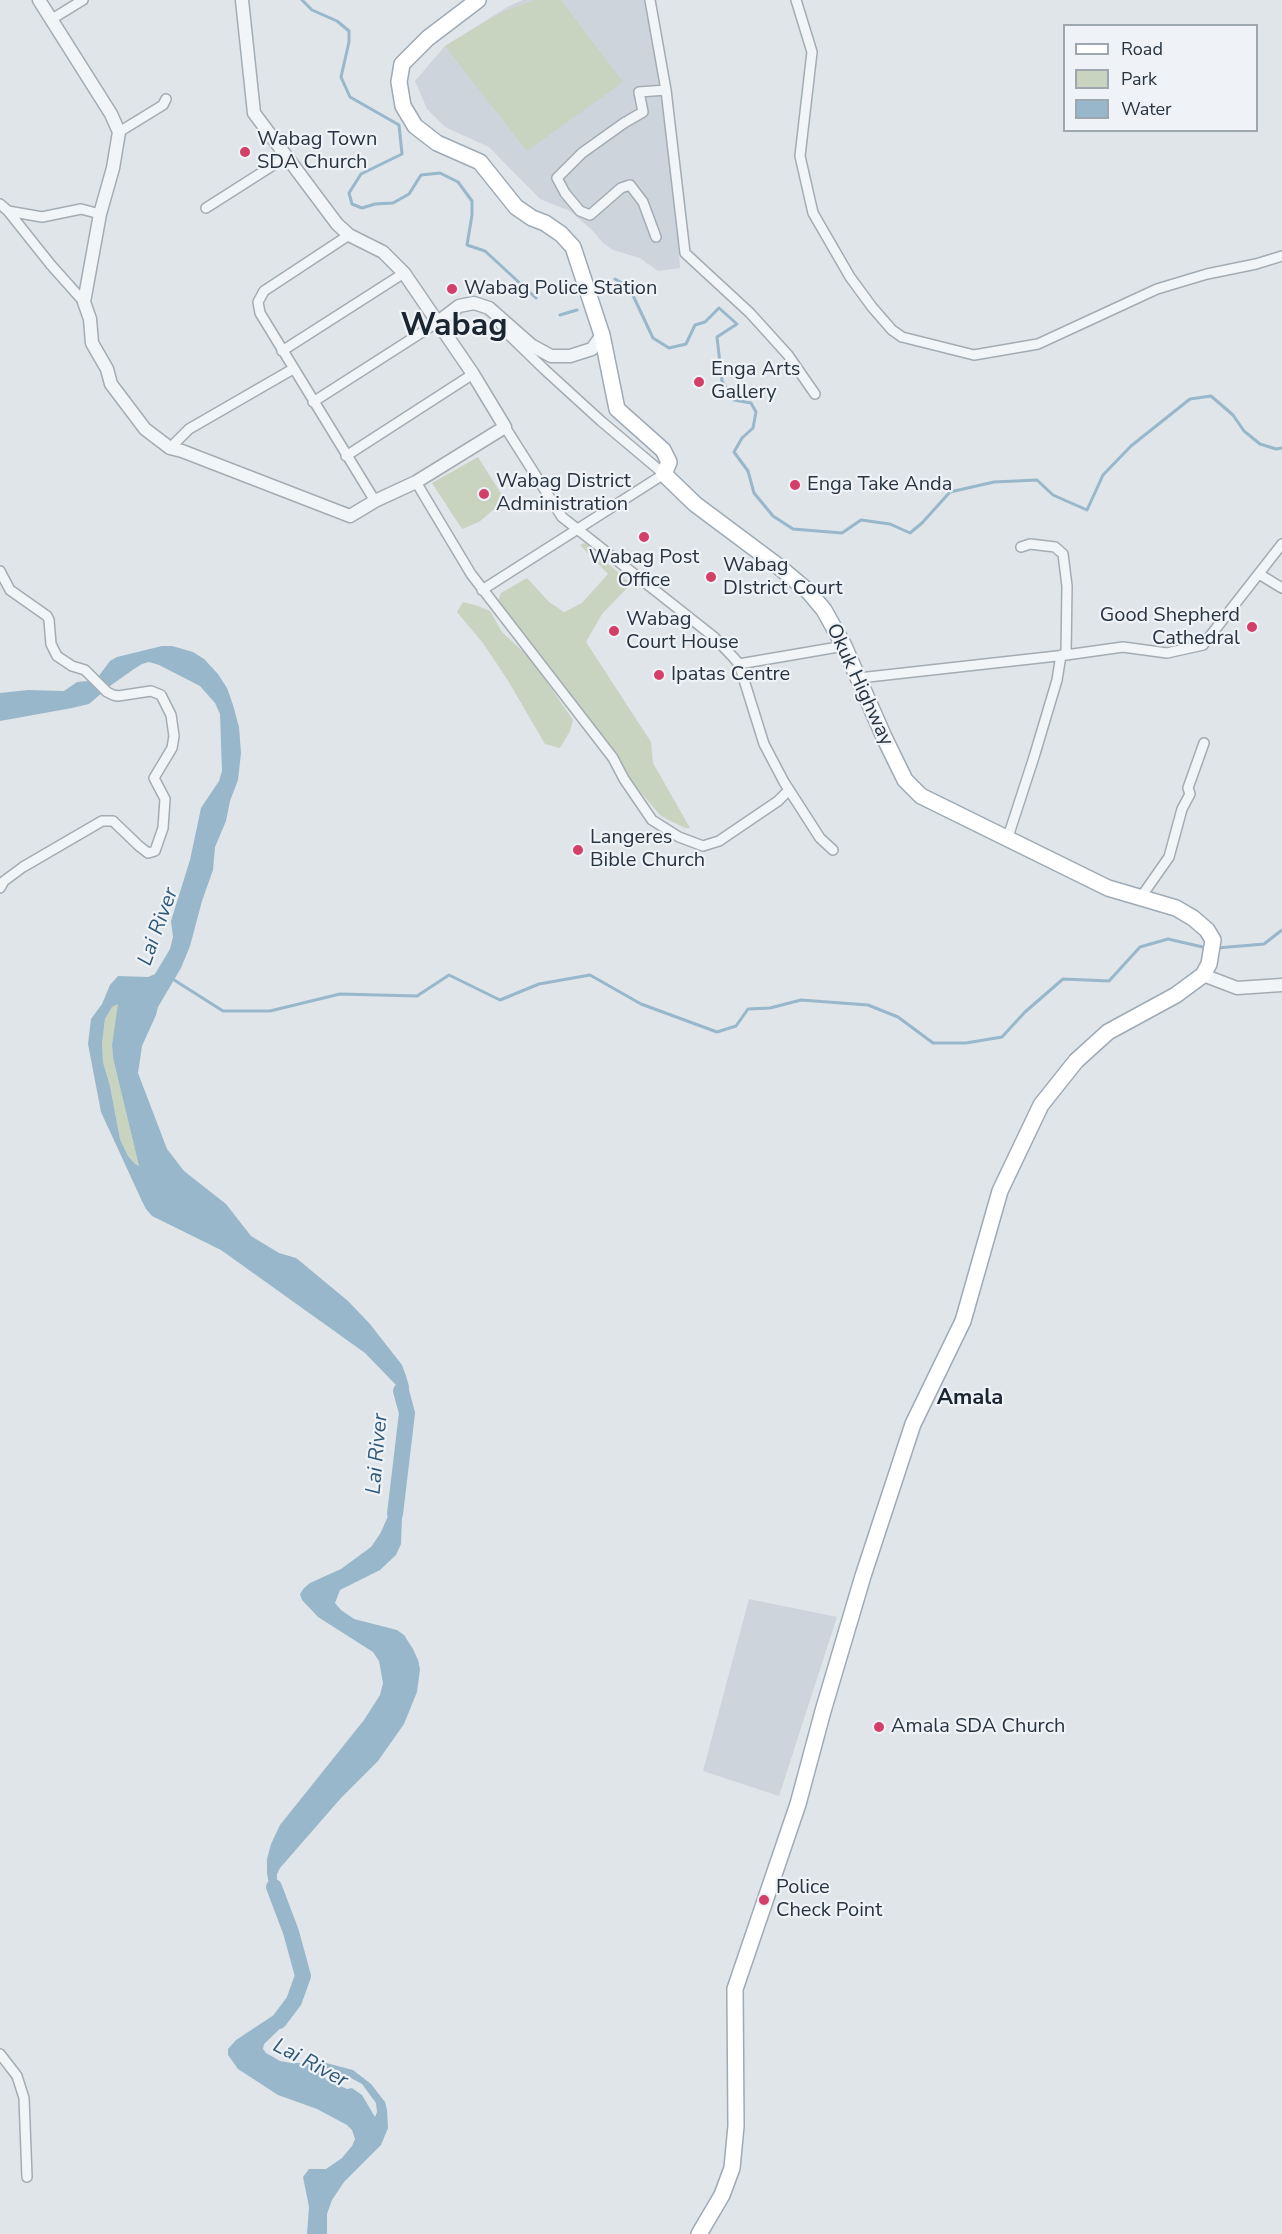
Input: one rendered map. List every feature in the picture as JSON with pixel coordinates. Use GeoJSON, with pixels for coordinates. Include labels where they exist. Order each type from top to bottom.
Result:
{"type":"FeatureCollection","features":[{"type":"Feature","properties":{"kind":"main road"},"geometry":{"type":"LineString","coordinates":[[478,0],[428,38],[402,64],[399,82],[403,106],[415,126],[437,143],[480,162],[516,207],[561,234],[573,247],[602,335],[617,409],[663,450],[669,462],[664,474]]}},
{"type":"Feature","properties":{"kind":"main road","name":"Okuk Highway"},"geometry":{"type":"LineString","coordinates":[[664,474],[695,504],[809,592],[824,610],[844,646],[905,780],[921,796],[1108,888],[1176,908],[1193,918],[1207,930],[1213,940],[1206,969]]}},
{"type":"Feature","properties":{"kind":"main road"},"geometry":{"type":"LineString","coordinates":[[699,2234],[722,2195],[732,2168],[736,2126],[733,2039],[735,1989],[798,1804],[863,1576],[909,1434],[963,1321],[1000,1191],[1041,1105],[1076,1061],[1108,1032],[1176,995],[1206,969]]}},
{"type":"Feature","properties":{"kind":"street"},"geometry":{"type":"LineString","coordinates":[[39,0],[111,114],[119,132],[113,168],[100,214],[84,302]]}},
{"type":"Feature","properties":{"kind":"street"},"geometry":{"type":"LineString","coordinates":[[51,19],[83,0]]}},
{"type":"Feature","properties":{"kind":"street"},"geometry":{"type":"LineString","coordinates":[[242,0],[254,113],[337,224],[349,235],[383,252],[404,273],[473,374],[562,517],[714,637],[739,664],[764,744],[789,790],[820,838],[833,850]]}},
{"type":"Feature","properties":{"kind":"street"},"geometry":{"type":"LineString","coordinates":[[650,0],[666,90],[685,253],[750,313],[788,355],[815,394]]}},
{"type":"Feature","properties":{"kind":"street"},"geometry":{"type":"LineString","coordinates":[[796,0],[812,52],[800,156],[813,213],[850,277],[872,307],[892,330],[902,337],[974,354],[1038,344],[1157,289],[1282,256]]}},
{"type":"Feature","properties":{"kind":"street"},"geometry":{"type":"LineString","coordinates":[[656,237],[643,202],[630,185],[621,188],[590,216],[580,211],[565,193],[557,178],[582,153],[643,112],[639,92],[666,90]]}},
{"type":"Feature","properties":{"kind":"street"},"geometry":{"type":"LineString","coordinates":[[119,132],[163,105],[166,99]]}},
{"type":"Feature","properties":{"kind":"street"},"geometry":{"type":"LineString","coordinates":[[206,208],[285,157]]}},
{"type":"Feature","properties":{"kind":"street"},"geometry":{"type":"LineString","coordinates":[[0,204],[84,302],[90,319],[92,344],[107,369],[111,384],[145,429],[170,448],[182,450],[350,516],[375,501],[416,482],[505,427]]}},
{"type":"Feature","properties":{"kind":"street"},"geometry":{"type":"LineString","coordinates":[[8,211],[42,217],[81,209],[100,214]]}},
{"type":"Feature","properties":{"kind":"street"},"geometry":{"type":"LineString","coordinates":[[349,235],[264,291],[258,302],[260,313],[282,351],[375,501]]}},
{"type":"Feature","properties":{"kind":"street"},"geometry":{"type":"LineString","coordinates":[[282,351],[404,273]]}},
{"type":"Feature","properties":{"kind":"street"},"geometry":{"type":"LineString","coordinates":[[313,402],[438,322],[459,306],[474,303],[489,308],[531,345],[551,356],[570,356],[592,349],[602,335]]}},
{"type":"Feature","properties":{"kind":"street"},"geometry":{"type":"LineString","coordinates":[[482,590],[580,530],[664,474],[600,421],[544,369],[509,335],[489,308]]}},
{"type":"Feature","properties":{"kind":"street"},"geometry":{"type":"LineString","coordinates":[[170,448],[189,429],[293,369]]}},
{"type":"Feature","properties":{"kind":"street"},"geometry":{"type":"LineString","coordinates":[[346,456],[473,374]]}},
{"type":"Feature","properties":{"kind":"street"},"geometry":{"type":"LineString","coordinates":[[416,482],[482,590],[613,758],[624,779],[652,820],[679,837],[703,846],[719,841],[778,801],[789,790]]}},
{"type":"Feature","properties":{"kind":"street"},"geometry":{"type":"LineString","coordinates":[[1007,840],[1063,655],[1067,586],[1064,554],[1055,546],[1030,543],[1021,547]]}},
{"type":"Feature","properties":{"kind":"street"},"geometry":{"type":"LineString","coordinates":[[859,678],[1123,647],[1167,652],[1203,645],[1282,544]]}},
{"type":"Feature","properties":{"kind":"street"},"geometry":{"type":"LineString","coordinates":[[0,571],[10,590],[47,616],[53,652],[66,662],[85,670],[107,692],[118,696],[156,692],[164,699],[171,715],[174,736],[172,748],[154,778],[165,799],[163,828],[155,851],[148,853],[113,820],[102,820],[23,867],[4,881],[0,888]]}},
{"type":"Feature","properties":{"kind":"street"},"geometry":{"type":"LineString","coordinates":[[1259,574],[1282,588]]}},
{"type":"Feature","properties":{"kind":"street"},"geometry":{"type":"LineString","coordinates":[[739,664],[844,646]]}},
{"type":"Feature","properties":{"kind":"street"},"geometry":{"type":"LineString","coordinates":[[1141,897],[1169,857],[1182,809],[1190,794],[1188,788],[1204,743]]}},
{"type":"Feature","properties":{"kind":"street"},"geometry":{"type":"LineString","coordinates":[[1206,969],[1237,988],[1282,985]]}},
{"type":"Feature","properties":{"kind":"street"},"geometry":{"type":"LineString","coordinates":[[0,2054],[17,2076],[24,2098],[27,2177]]}},
{"type":"Feature","properties":{"kind":"shaded area"},"geometry":{"type":"Polygon","coordinates":[[[523,0],[647,0],[667,110],[680,268],[658,271],[640,258],[613,250],[570,211],[540,199],[489,147],[445,127],[427,109],[415,81],[445,46],[509,6],[523,0]]]}},
{"type":"Feature","properties":{"kind":"shaded area"},"geometry":{"type":"Polygon","coordinates":[[[749,1599],[837,1617],[779,1796],[703,1771],[749,1599]]]}},
{"type":"Feature","properties":{"kind":"green space"},"geometry":{"type":"Polygon","coordinates":[[[534,0],[561,0],[623,82],[527,151],[445,46],[500,13],[534,0]]]}},
{"type":"Feature","properties":{"kind":"green space"},"geometry":{"type":"Polygon","coordinates":[[[478,457],[505,500],[479,522],[462,529],[432,483],[478,457]]]}},
{"type":"Feature","properties":{"kind":"green space"},"geometry":{"type":"Polygon","coordinates":[[[585,543],[631,584],[602,614],[586,642],[651,742],[653,763],[690,828],[685,828],[661,816],[631,781],[608,743],[498,601],[501,593],[527,578],[549,602],[564,612],[582,603],[608,574],[580,545],[585,543]]]}},
{"type":"Feature","properties":{"kind":"green space"},"geometry":{"type":"Polygon","coordinates":[[[463,602],[490,611],[502,632],[530,658],[573,720],[570,731],[560,748],[545,744],[483,643],[457,612],[463,602]]]}},
{"type":"Feature","properties":{"kind":"green space"},"geometry":{"type":"Polygon","coordinates":[[[119,1003],[112,1045],[113,1058],[139,1166],[128,1156],[120,1139],[103,1062],[102,1044],[105,1019],[112,1007],[119,1003]]]}},
{"type":"Feature","properties":{"kind":"water"},"geometry":{"type":"Polygon","coordinates":[[[162,646],[172,646],[193,652],[204,659],[227,688],[239,727],[241,753],[238,780],[226,821],[215,847],[213,870],[190,946],[181,968],[158,1007],[142,1046],[138,1073],[167,1149],[184,1171],[226,1204],[251,1236],[279,1253],[296,1258],[348,1301],[370,1324],[402,1365],[409,1386],[407,1413],[396,1385],[365,1353],[221,1250],[152,1216],[141,1199],[101,1112],[88,1044],[91,1019],[102,1004],[110,985],[118,976],[148,977],[155,974],[170,949],[173,937],[171,921],[190,860],[201,808],[219,781],[222,771],[220,714],[215,703],[200,686],[149,662],[134,669],[89,704],[72,708],[0,721],[0,693],[28,690],[64,691],[77,682],[98,677],[110,661],[117,657],[162,646]],[[118,1004],[112,1007],[105,1019],[102,1044],[103,1062],[120,1139],[128,1156],[139,1166],[113,1058],[112,1045],[118,1004]]]}},
{"type":"Feature","properties":{"kind":"water"},"geometry":{"type":"Polygon","coordinates":[[[399,1492],[402,1516],[401,1544],[396,1555],[380,1570],[340,1590],[335,1603],[354,1619],[397,1630],[404,1635],[418,1660],[420,1669],[417,1692],[404,1724],[378,1761],[341,1798],[280,1868],[277,1874],[277,1884],[282,1907],[269,1884],[267,1873],[267,1859],[271,1844],[280,1825],[364,1720],[380,1695],[383,1683],[379,1661],[373,1652],[318,1617],[302,1600],[300,1594],[310,1583],[341,1569],[371,1547],[380,1534],[399,1492]]]}},
{"type":"Feature","properties":{"kind":"water"},"geometry":{"type":"Polygon","coordinates":[[[292,2003],[286,2023],[264,2044],[263,2049],[266,2053],[280,2061],[326,2063],[353,2070],[371,2084],[385,2102],[388,2128],[381,2145],[344,2182],[332,2200],[327,2214],[327,2234],[307,2234],[309,2207],[303,2177],[309,2169],[326,2169],[342,2158],[355,2139],[352,2130],[317,2109],[278,2095],[238,2069],[228,2055],[228,2049],[236,2040],[292,2003]],[[334,2074],[325,2077],[326,2080],[347,2089],[352,2088],[362,2095],[375,2117],[376,2103],[362,2084],[351,2078],[334,2074]]]}},
{"type":"Feature","properties":{"kind":"waterway"},"geometry":{"type":"LineString","coordinates":[[302,0],[312,10],[337,21],[349,31],[349,42],[341,77],[350,97],[399,125],[402,154],[361,174],[349,193],[352,204],[362,208],[375,204],[393,203],[409,194],[421,175],[440,173],[458,182],[472,201],[467,245],[485,251],[536,298]]}},
{"type":"Feature","properties":{"kind":"waterway"},"geometry":{"type":"LineString","coordinates":[[615,279],[629,287],[653,338],[669,348],[686,344],[695,325],[705,322],[719,308],[737,324],[717,337],[722,381],[734,400],[751,403],[756,412],[753,428],[742,438],[734,452],[748,471],[754,493],[773,516],[793,529],[842,533],[861,520],[890,524],[910,533],[950,492],[994,482],[1037,480],[1053,495],[1087,510],[1103,475],[1131,446],[1190,399],[1211,396],[1233,415],[1244,431],[1260,444],[1276,449],[1282,448]]}},
{"type":"Feature","properties":{"kind":"waterway"},"geometry":{"type":"LineString","coordinates":[[560,315],[577,310]]}},
{"type":"Feature","properties":{"kind":"waterway"},"geometry":{"type":"LineString","coordinates":[[1217,948],[1264,944],[1282,930]]}},
{"type":"Feature","properties":{"kind":"waterway"},"geometry":{"type":"LineString","coordinates":[[171,978],[223,1011],[270,1011],[340,994],[417,996],[449,975],[500,1000],[539,984],[590,975],[641,1004],[717,1032],[736,1026],[748,1009],[770,1008],[801,1000],[868,1005],[898,1017],[933,1043],[966,1043],[1002,1037],[1025,1012],[1063,979],[1109,981],[1140,947],[1168,939],[1207,948]]}},
{"type":"Feature","properties":{"kind":"waterway","name":"Lai River"},"geometry":{"type":"LineString","coordinates":[[395,1514],[407,1413],[401,1391]]}},
{"type":"Feature","properties":{"kind":"waterway","name":"Lai River"},"geometry":{"type":"LineString","coordinates":[[274,1887],[291,1932],[303,1976],[294,2001],[279,2021]]}},
{"type":"Feature","properties":{"kind":"place","name":"Wabag Town SDA Church"},"geometry":{"type":"Point","coordinates":[245,152]}},
{"type":"Feature","properties":{"kind":"place","name":"Wabag Police Station"},"geometry":{"type":"Point","coordinates":[452,289]}},
{"type":"Feature","properties":{"kind":"place","name":"Enga Arts Gallery"},"geometry":{"type":"Point","coordinates":[699,382]}},
{"type":"Feature","properties":{"kind":"place","name":"Enga Take Anda"},"geometry":{"type":"Point","coordinates":[795,485]}},
{"type":"Feature","properties":{"kind":"place","name":"Wabag District Administration"},"geometry":{"type":"Point","coordinates":[484,494]}},
{"type":"Feature","properties":{"kind":"place","name":"Wabag Post Office"},"geometry":{"type":"Point","coordinates":[644,537]}},
{"type":"Feature","properties":{"kind":"place","name":"Wabag DIstrict Court"},"geometry":{"type":"Point","coordinates":[711,577]}},
{"type":"Feature","properties":{"kind":"place","name":"Good Shepherd Cathedral"},"geometry":{"type":"Point","coordinates":[1252,627]}},
{"type":"Feature","properties":{"kind":"place","name":"Wabag Court House"},"geometry":{"type":"Point","coordinates":[614,631]}},
{"type":"Feature","properties":{"kind":"place","name":"Ipatas Centre"},"geometry":{"type":"Point","coordinates":[659,675]}},
{"type":"Feature","properties":{"kind":"place","name":"Langeres Bible Church"},"geometry":{"type":"Point","coordinates":[578,850]}},
{"type":"Feature","properties":{"kind":"place","name":"Amala SDA Church"},"geometry":{"type":"Point","coordinates":[879,1727]}},
{"type":"Feature","properties":{"kind":"place","name":"Police Check Point"},"geometry":{"type":"Point","coordinates":[764,1900]}},
{"type":"Feature","properties":{"kind":"district","name":"Wabag"},"geometry":{"type":"Point","coordinates":[454,327]}},
{"type":"Feature","properties":{"kind":"district","name":"Amala"},"geometry":{"type":"Point","coordinates":[970,1399]}}]}
